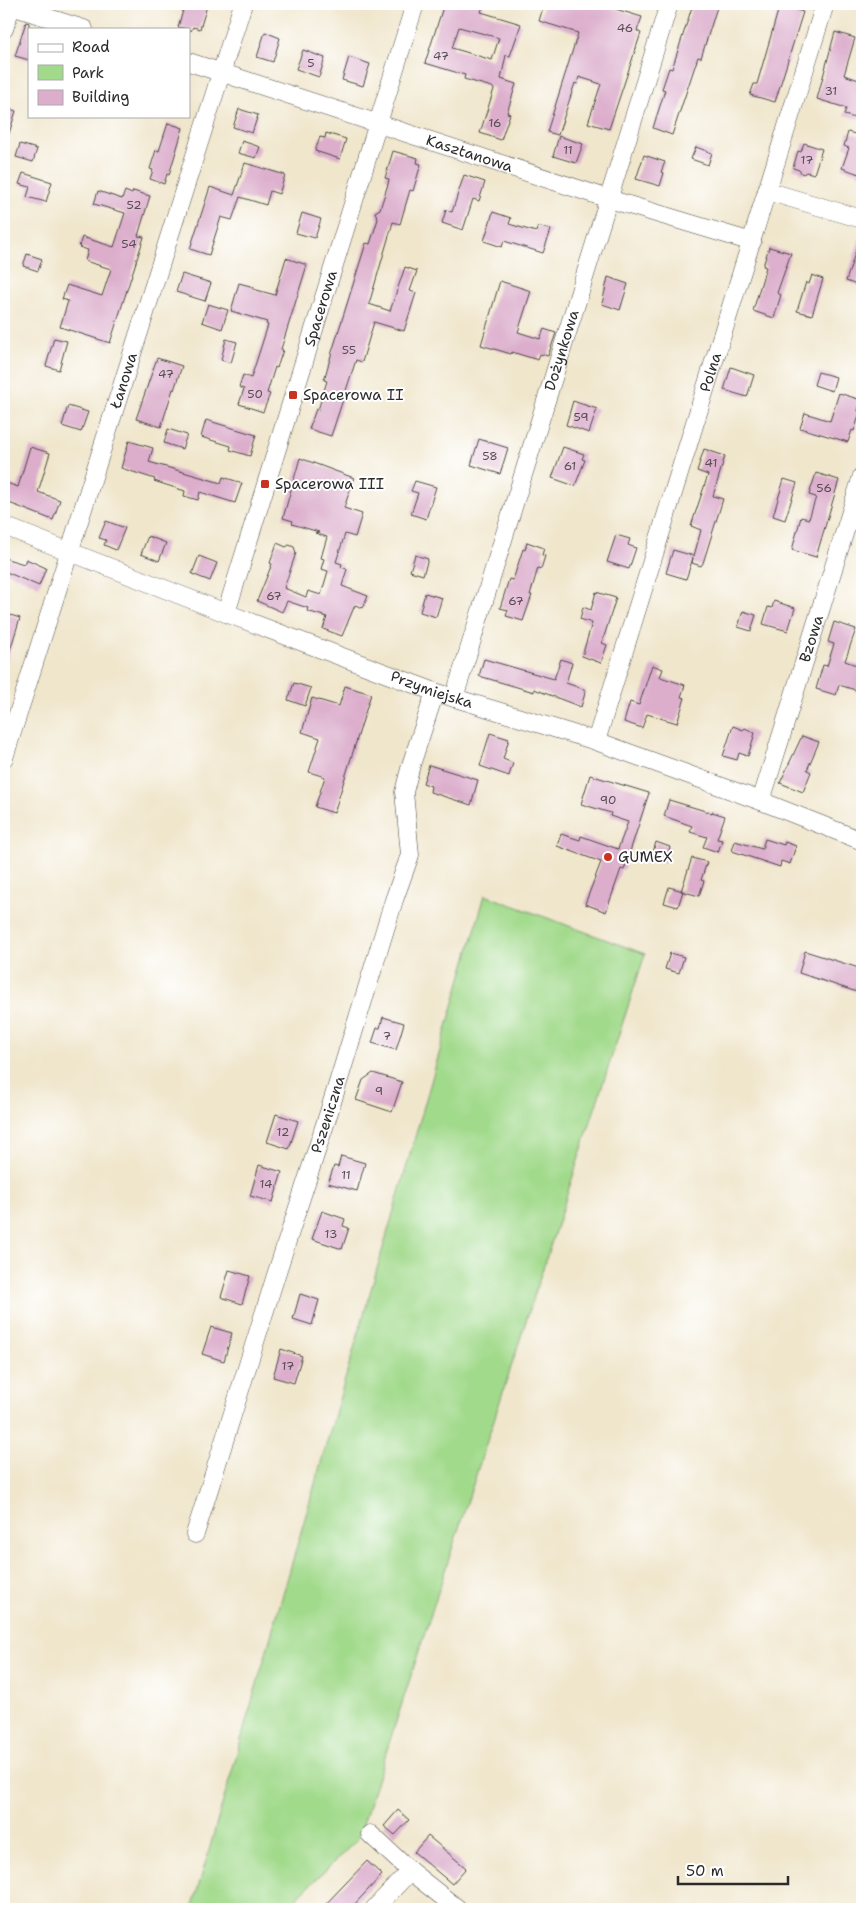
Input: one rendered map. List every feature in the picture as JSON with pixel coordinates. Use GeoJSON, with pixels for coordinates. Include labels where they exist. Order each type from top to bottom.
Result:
{"type":"FeatureCollection","features":[{"type":"Feature","properties":{"kind":"street","name":"Łanowa"},"geometry":{"type":"LineString","coordinates":[[4,758],[68,551],[243,4]]}},
{"type":"Feature","properties":{"kind":"street","name":"Spacerowa"},"geometry":{"type":"LineString","coordinates":[[226,613],[416,4]]}},
{"type":"Feature","properties":{"kind":"street","name":"Dożynkowa"},"geometry":{"type":"LineString","coordinates":[[454,698],[669,4]]}},
{"type":"Feature","properties":{"kind":"street","name":"Polna"},"geometry":{"type":"LineString","coordinates":[[596,741],[825,4]]}},
{"type":"Feature","properties":{"kind":"street"},"geometry":{"type":"LineString","coordinates":[[4,29],[11,5],[81,28]]}},
{"type":"Feature","properties":{"kind":"street","name":"Kasztanowa"},"geometry":{"type":"LineString","coordinates":[[190,62],[609,199],[752,242]]}},
{"type":"Feature","properties":{"kind":"street"},"geometry":{"type":"LineString","coordinates":[[768,191],[862,220]]}},
{"type":"Feature","properties":{"kind":"street","name":"Bzowa"},"geometry":{"type":"LineString","coordinates":[[761,800],[862,476]]}},
{"type":"Feature","properties":{"kind":"street","name":"Przymiejska"},"geometry":{"type":"LineString","coordinates":[[4,526],[435,692],[596,741],[761,800],[862,841]]}},
{"type":"Feature","properties":{"kind":"street","name":"Pszeniczna"},"geometry":{"type":"LineString","coordinates":[[195,1534],[276,1275],[330,1112],[394,900],[410,854],[404,792],[435,692]]}},
{"type":"Feature","properties":{"kind":"street"},"geometry":{"type":"LineString","coordinates":[[370,1834],[458,1909]]}},
{"type":"Feature","properties":{"kind":"street"},"geometry":{"type":"LineString","coordinates":[[374,1909],[410,1870]]}},
{"type":"Feature","properties":{"kind":"green space"},"geometry":{"type":"Polygon","coordinates":[[[485,895],[645,954],[358,1839],[285,1909],[192,1909],[485,895]]]}},
{"type":"Feature","properties":{"kind":"building"},"geometry":{"type":"Polygon","coordinates":[[[185,4],[207,6],[200,29],[193,27],[191,31],[190,28],[178,27],[185,4]]]}},
{"type":"Feature","properties":{"kind":"building"},"geometry":{"type":"Polygon","coordinates":[[[444,4],[484,4],[481,12],[521,24],[510,56],[506,55],[501,79],[516,84],[507,113],[510,114],[501,140],[480,133],[494,89],[464,79],[465,75],[425,63],[444,4]],[[459,27],[452,48],[492,60],[499,38],[459,27]]]}},
{"type":"Feature","properties":{"kind":"building"},"geometry":{"type":"Polygon","coordinates":[[[544,4],[599,4],[642,17],[637,31],[641,33],[609,129],[588,123],[601,84],[579,77],[577,84],[575,83],[558,135],[547,132],[578,33],[539,21],[544,4]]]}},
{"type":"Feature","properties":{"kind":"building"},"geometry":{"type":"Polygon","coordinates":[[[693,4],[718,4],[701,58],[698,57],[672,135],[653,128],[665,90],[662,89],[669,68],[672,69],[693,4]]]}},
{"type":"Feature","properties":{"kind":"building"},"geometry":{"type":"Polygon","coordinates":[[[780,4],[803,12],[775,102],[750,95],[754,84],[757,84],[780,4]]]}},
{"type":"Feature","properties":{"kind":"building"},"geometry":{"type":"Polygon","coordinates":[[[26,22],[29,23],[28,60],[15,56],[26,22]]]}},
{"type":"Feature","properties":{"kind":"building"},"geometry":{"type":"Polygon","coordinates":[[[265,32],[280,38],[273,62],[257,57],[265,32]]]}},
{"type":"Feature","properties":{"kind":"building"},"geometry":{"type":"Polygon","coordinates":[[[835,32],[855,38],[844,75],[862,81],[862,109],[859,119],[844,115],[846,108],[817,99],[835,32]]]}},
{"type":"Feature","properties":{"kind":"building"},"geometry":{"type":"Polygon","coordinates":[[[303,50],[325,58],[319,77],[296,69],[303,50]]]}},
{"type":"Feature","properties":{"kind":"building"},"geometry":{"type":"Polygon","coordinates":[[[349,57],[370,64],[363,86],[342,80],[349,57]]]}},
{"type":"Feature","properties":{"kind":"building"},"geometry":{"type":"Polygon","coordinates":[[[4,107],[16,111],[6,143],[4,143],[4,107]]]}},
{"type":"Feature","properties":{"kind":"building"},"geometry":{"type":"Polygon","coordinates":[[[239,109],[258,115],[252,133],[233,127],[239,109]]]}},
{"type":"Feature","properties":{"kind":"building"},"geometry":{"type":"Polygon","coordinates":[[[168,123],[183,128],[169,175],[167,174],[164,184],[150,179],[153,170],[150,169],[156,150],[159,151],[168,123]]]}},
{"type":"Feature","properties":{"kind":"building"},"geometry":{"type":"Polygon","coordinates":[[[848,132],[862,136],[862,175],[842,168],[849,148],[844,146],[848,132]]]}},
{"type":"Feature","properties":{"kind":"building"},"geometry":{"type":"Polygon","coordinates":[[[326,133],[346,139],[340,159],[315,151],[320,137],[325,138],[326,133]]]}},
{"type":"Feature","properties":{"kind":"building"},"geometry":{"type":"Polygon","coordinates":[[[559,136],[583,144],[576,163],[553,156],[559,136]]]}},
{"type":"Feature","properties":{"kind":"building"},"geometry":{"type":"Polygon","coordinates":[[[242,141],[260,147],[256,158],[238,153],[242,141]]]}},
{"type":"Feature","properties":{"kind":"building"},"geometry":{"type":"Polygon","coordinates":[[[804,143],[822,149],[814,174],[807,172],[802,174],[799,170],[793,168],[798,151],[801,152],[804,143]]]}},
{"type":"Feature","properties":{"kind":"building"},"geometry":{"type":"Polygon","coordinates":[[[20,144],[37,149],[33,162],[16,157],[20,144]]]}},
{"type":"Feature","properties":{"kind":"building"},"geometry":{"type":"Polygon","coordinates":[[[696,147],[712,153],[708,165],[691,159],[696,147]]]}},
{"type":"Feature","properties":{"kind":"building"},"geometry":{"type":"Polygon","coordinates":[[[393,151],[418,158],[417,163],[421,164],[413,191],[410,190],[400,224],[393,222],[369,304],[390,311],[405,267],[417,271],[410,291],[416,293],[404,331],[374,322],[362,362],[356,360],[331,436],[309,429],[316,409],[318,410],[327,381],[324,380],[366,243],[370,244],[378,219],[375,212],[380,209],[388,184],[389,179],[385,178],[393,151]]]}},
{"type":"Feature","properties":{"kind":"building"},"geometry":{"type":"Polygon","coordinates":[[[644,155],[665,162],[661,172],[664,173],[660,186],[636,179],[644,155]]]}},
{"type":"Feature","properties":{"kind":"building"},"geometry":{"type":"Polygon","coordinates":[[[245,163],[285,175],[279,194],[270,191],[266,205],[240,197],[232,220],[221,217],[209,255],[190,249],[210,187],[234,195],[245,163]]]}},
{"type":"Feature","properties":{"kind":"building"},"geometry":{"type":"Polygon","coordinates":[[[23,173],[52,182],[46,202],[27,197],[30,187],[19,184],[23,173]]]}},
{"type":"Feature","properties":{"kind":"building"},"geometry":{"type":"Polygon","coordinates":[[[464,175],[485,182],[479,201],[473,199],[463,230],[442,223],[446,210],[452,212],[464,175]]]}},
{"type":"Feature","properties":{"kind":"building"},"geometry":{"type":"Polygon","coordinates":[[[98,191],[122,199],[125,191],[132,194],[133,191],[150,196],[138,236],[144,237],[110,343],[60,327],[68,301],[62,299],[67,285],[102,296],[111,269],[85,261],[88,250],[79,247],[82,237],[114,247],[125,213],[94,204],[98,191]]]}},
{"type":"Feature","properties":{"kind":"building"},"geometry":{"type":"Polygon","coordinates":[[[493,212],[511,218],[509,224],[536,232],[538,226],[551,230],[543,253],[504,241],[502,247],[484,241],[493,212]]]}},
{"type":"Feature","properties":{"kind":"building"},"geometry":{"type":"Polygon","coordinates":[[[302,213],[321,219],[315,238],[296,233],[302,213]]]}},
{"type":"Feature","properties":{"kind":"building"},"geometry":{"type":"Polygon","coordinates":[[[860,238],[862,238],[862,270],[857,285],[846,281],[860,238]]]}},
{"type":"Feature","properties":{"kind":"building"},"geometry":{"type":"Polygon","coordinates":[[[769,247],[791,253],[777,293],[781,295],[774,318],[753,311],[766,267],[763,266],[769,247]]]}},
{"type":"Feature","properties":{"kind":"building"},"geometry":{"type":"Polygon","coordinates":[[[27,254],[42,259],[38,271],[23,266],[27,254]]]}},
{"type":"Feature","properties":{"kind":"building"},"geometry":{"type":"Polygon","coordinates":[[[286,258],[307,265],[281,349],[283,350],[277,368],[275,367],[267,393],[270,394],[263,412],[239,404],[244,389],[239,387],[243,375],[251,378],[268,325],[266,324],[267,322],[231,311],[239,283],[275,295],[286,258]]]}},
{"type":"Feature","properties":{"kind":"building"},"geometry":{"type":"Polygon","coordinates":[[[182,274],[211,283],[205,301],[176,292],[182,274]]]}},
{"type":"Feature","properties":{"kind":"building"},"geometry":{"type":"Polygon","coordinates":[[[812,275],[823,279],[812,315],[797,311],[806,282],[809,284],[812,275]]]}},
{"type":"Feature","properties":{"kind":"building"},"geometry":{"type":"Polygon","coordinates":[[[608,277],[628,284],[620,310],[602,304],[608,277]]]}},
{"type":"Feature","properties":{"kind":"building"},"geometry":{"type":"Polygon","coordinates":[[[500,281],[531,291],[518,332],[540,339],[544,329],[556,333],[548,356],[540,354],[538,360],[481,345],[500,281]]]}},
{"type":"Feature","properties":{"kind":"building"},"geometry":{"type":"Polygon","coordinates":[[[208,304],[228,310],[222,329],[202,322],[208,304]]]}},
{"type":"Feature","properties":{"kind":"building"},"geometry":{"type":"Polygon","coordinates":[[[54,338],[67,341],[59,370],[46,366],[54,338]]]}},
{"type":"Feature","properties":{"kind":"building"},"geometry":{"type":"Polygon","coordinates":[[[226,339],[237,342],[231,363],[221,360],[226,339]]]}},
{"type":"Feature","properties":{"kind":"building"},"geometry":{"type":"Polygon","coordinates":[[[157,358],[182,366],[161,427],[136,419],[157,358]]]}},
{"type":"Feature","properties":{"kind":"building"},"geometry":{"type":"Polygon","coordinates":[[[731,367],[754,375],[747,397],[724,390],[731,367]]]}},
{"type":"Feature","properties":{"kind":"building"},"geometry":{"type":"Polygon","coordinates":[[[818,372],[836,377],[832,391],[814,385],[818,372]]]}},
{"type":"Feature","properties":{"kind":"building"},"geometry":{"type":"Polygon","coordinates":[[[839,393],[861,400],[857,422],[848,442],[800,428],[805,413],[830,421],[839,393]]]}},
{"type":"Feature","properties":{"kind":"building"},"geometry":{"type":"Polygon","coordinates":[[[573,401],[597,409],[589,433],[566,425],[573,401]]]}},
{"type":"Feature","properties":{"kind":"building"},"geometry":{"type":"Polygon","coordinates":[[[68,406],[88,412],[81,432],[62,426],[68,406]]]}},
{"type":"Feature","properties":{"kind":"building"},"geometry":{"type":"Polygon","coordinates":[[[206,420],[256,435],[250,456],[230,450],[231,446],[201,437],[206,420]]]}},
{"type":"Feature","properties":{"kind":"building"},"geometry":{"type":"Polygon","coordinates":[[[168,429],[187,435],[182,449],[164,443],[168,429]]]}},
{"type":"Feature","properties":{"kind":"building"},"geometry":{"type":"Polygon","coordinates":[[[479,439],[508,448],[500,474],[471,465],[479,439]]]}},
{"type":"Feature","properties":{"kind":"building"},"geometry":{"type":"Polygon","coordinates":[[[129,441],[153,448],[149,462],[221,483],[223,477],[242,483],[235,503],[200,492],[198,500],[184,496],[185,491],[121,468],[129,441]]]}},
{"type":"Feature","properties":{"kind":"building"},"geometry":{"type":"Polygon","coordinates":[[[30,447],[50,453],[38,492],[60,500],[53,520],[4,501],[4,482],[18,487],[30,447]]]}},
{"type":"Feature","properties":{"kind":"building"},"geometry":{"type":"Polygon","coordinates":[[[563,447],[584,454],[582,459],[585,460],[575,486],[552,478],[563,447]]]}},
{"type":"Feature","properties":{"kind":"building"},"geometry":{"type":"Polygon","coordinates":[[[704,449],[725,456],[713,496],[723,499],[703,563],[701,566],[692,563],[693,558],[686,579],[666,573],[673,550],[694,556],[701,530],[691,526],[708,475],[697,471],[704,449]]]}},
{"type":"Feature","properties":{"kind":"building"},"geometry":{"type":"Polygon","coordinates":[[[300,458],[354,478],[344,508],[362,514],[355,537],[345,534],[336,562],[342,564],[341,567],[347,569],[342,586],[368,596],[363,608],[355,605],[342,636],[323,629],[327,617],[307,611],[308,608],[287,601],[282,612],[257,601],[272,564],[270,563],[277,543],[286,547],[289,545],[294,547],[296,553],[284,588],[306,597],[308,591],[321,595],[328,571],[321,569],[324,559],[321,558],[327,537],[315,533],[319,532],[292,524],[293,521],[283,518],[300,458]]]}},
{"type":"Feature","properties":{"kind":"building"},"geometry":{"type":"Polygon","coordinates":[[[816,473],[839,480],[816,557],[792,550],[801,517],[809,519],[816,497],[809,495],[816,473]]]}},
{"type":"Feature","properties":{"kind":"building"},"geometry":{"type":"Polygon","coordinates":[[[784,479],[797,483],[785,520],[773,516],[784,479]]]}},
{"type":"Feature","properties":{"kind":"building"},"geometry":{"type":"Polygon","coordinates":[[[415,481],[436,487],[426,519],[411,514],[418,493],[411,491],[415,481]]]}},
{"type":"Feature","properties":{"kind":"building"},"geometry":{"type":"Polygon","coordinates":[[[106,521],[125,528],[116,550],[104,545],[106,540],[99,538],[106,521]]]}},
{"type":"Feature","properties":{"kind":"building"},"geometry":{"type":"Polygon","coordinates":[[[616,535],[630,539],[628,545],[636,548],[629,569],[607,562],[616,535]]]}},
{"type":"Feature","properties":{"kind":"building"},"geometry":{"type":"Polygon","coordinates":[[[148,536],[166,543],[159,561],[141,554],[148,536]]]}},
{"type":"Feature","properties":{"kind":"building"},"geometry":{"type":"Polygon","coordinates":[[[527,542],[544,548],[542,555],[545,556],[541,569],[538,568],[530,595],[532,595],[523,621],[506,616],[508,610],[500,608],[509,579],[513,580],[527,542]]]}},
{"type":"Feature","properties":{"kind":"building"},"geometry":{"type":"Polygon","coordinates":[[[415,555],[428,559],[423,575],[410,571],[415,555]]]}},
{"type":"Feature","properties":{"kind":"building"},"geometry":{"type":"Polygon","coordinates":[[[199,556],[217,563],[210,581],[192,574],[199,556]]]}},
{"type":"Feature","properties":{"kind":"building"},"geometry":{"type":"Polygon","coordinates":[[[4,558],[24,564],[26,559],[46,568],[39,586],[4,571],[4,558]]]}},
{"type":"Feature","properties":{"kind":"building"},"geometry":{"type":"Polygon","coordinates":[[[596,592],[616,598],[602,643],[607,645],[601,663],[582,656],[592,623],[580,619],[583,607],[591,610],[596,592]]]}},
{"type":"Feature","properties":{"kind":"building"},"geometry":{"type":"Polygon","coordinates":[[[425,593],[442,598],[436,617],[420,612],[425,593]]]}},
{"type":"Feature","properties":{"kind":"building"},"geometry":{"type":"Polygon","coordinates":[[[774,601],[795,608],[788,631],[763,624],[768,607],[772,608],[774,601]]]}},
{"type":"Feature","properties":{"kind":"building"},"geometry":{"type":"Polygon","coordinates":[[[743,611],[756,615],[751,631],[738,627],[743,611]]]}},
{"type":"Feature","properties":{"kind":"building"},"geometry":{"type":"Polygon","coordinates":[[[4,613],[20,618],[6,663],[4,663],[4,613]]]}},
{"type":"Feature","properties":{"kind":"building"},"geometry":{"type":"Polygon","coordinates":[[[834,622],[856,629],[845,661],[862,667],[862,692],[839,685],[836,695],[816,689],[823,665],[827,666],[834,644],[828,642],[834,622]]]}},
{"type":"Feature","properties":{"kind":"building"},"geometry":{"type":"Polygon","coordinates":[[[484,659],[554,679],[561,659],[572,663],[566,683],[586,690],[581,707],[534,689],[534,692],[479,676],[484,659]]]}},
{"type":"Feature","properties":{"kind":"building"},"geometry":{"type":"Polygon","coordinates":[[[652,665],[663,669],[660,677],[685,685],[681,697],[685,698],[677,723],[647,714],[642,728],[624,722],[630,702],[639,705],[652,665]]]}},
{"type":"Feature","properties":{"kind":"building"},"geometry":{"type":"Polygon","coordinates":[[[294,683],[311,688],[305,706],[288,700],[294,683]]]}},
{"type":"Feature","properties":{"kind":"building"},"geometry":{"type":"Polygon","coordinates":[[[345,686],[371,694],[334,813],[315,807],[325,777],[309,772],[320,738],[302,732],[312,698],[339,706],[345,686]]]}},
{"type":"Feature","properties":{"kind":"building"},"geometry":{"type":"Polygon","coordinates":[[[733,726],[743,730],[745,728],[755,733],[748,756],[739,753],[737,760],[723,756],[733,726]]]}},
{"type":"Feature","properties":{"kind":"building"},"geometry":{"type":"Polygon","coordinates":[[[490,733],[509,739],[503,759],[513,763],[509,776],[480,766],[490,733]]]}},
{"type":"Feature","properties":{"kind":"building"},"geometry":{"type":"Polygon","coordinates":[[[802,736],[819,742],[807,770],[811,772],[803,792],[780,783],[802,736]]]}},
{"type":"Feature","properties":{"kind":"building"},"geometry":{"type":"Polygon","coordinates":[[[429,765],[478,780],[471,805],[430,792],[431,786],[423,783],[429,765]]]}},
{"type":"Feature","properties":{"kind":"building"},"geometry":{"type":"Polygon","coordinates":[[[590,775],[649,793],[624,870],[621,869],[606,912],[585,904],[601,862],[557,846],[561,834],[580,840],[581,836],[618,849],[628,822],[610,816],[611,813],[581,804],[590,775]]]}},
{"type":"Feature","properties":{"kind":"building"},"geometry":{"type":"Polygon","coordinates":[[[669,800],[725,816],[717,839],[722,840],[718,852],[703,847],[707,837],[690,832],[692,826],[664,816],[669,800]]]}},
{"type":"Feature","properties":{"kind":"building"},"geometry":{"type":"Polygon","coordinates":[[[765,839],[784,845],[785,842],[796,846],[790,864],[781,861],[780,867],[732,851],[735,841],[762,849],[765,839]]]}},
{"type":"Feature","properties":{"kind":"building"},"geometry":{"type":"Polygon","coordinates":[[[656,842],[670,847],[665,863],[651,859],[656,842]]]}},
{"type":"Feature","properties":{"kind":"building"},"geometry":{"type":"Polygon","coordinates":[[[692,858],[707,862],[701,880],[704,881],[699,896],[681,891],[692,858]]]}},
{"type":"Feature","properties":{"kind":"building"},"geometry":{"type":"Polygon","coordinates":[[[669,887],[683,891],[678,907],[664,903],[669,887]]]}},
{"type":"Feature","properties":{"kind":"building"},"geometry":{"type":"Polygon","coordinates":[[[805,951],[862,969],[857,992],[799,973],[805,951]]]}},
{"type":"Feature","properties":{"kind":"building"},"geometry":{"type":"Polygon","coordinates":[[[670,953],[684,957],[679,973],[665,969],[670,953]]]}},
{"type":"Feature","properties":{"kind":"building"},"geometry":{"type":"Polygon","coordinates":[[[383,1017],[404,1023],[396,1050],[372,1043],[377,1028],[380,1028],[383,1017]]]}},
{"type":"Feature","properties":{"kind":"building"},"geometry":{"type":"Polygon","coordinates":[[[373,1073],[402,1082],[392,1112],[356,1100],[363,1080],[373,1073]]]}},
{"type":"Feature","properties":{"kind":"building"},"geometry":{"type":"Polygon","coordinates":[[[276,1114],[298,1121],[289,1149],[267,1142],[276,1114]]]}},
{"type":"Feature","properties":{"kind":"building"},"geometry":{"type":"Polygon","coordinates":[[[341,1156],[365,1163],[357,1191],[328,1183],[334,1166],[338,1167],[341,1156]]]}},
{"type":"Feature","properties":{"kind":"building"},"geometry":{"type":"Polygon","coordinates":[[[259,1165],[282,1172],[273,1202],[250,1196],[259,1165]]]}},
{"type":"Feature","properties":{"kind":"building"},"geometry":{"type":"Polygon","coordinates":[[[322,1211],[345,1219],[343,1226],[349,1228],[342,1249],[312,1239],[322,1211]]]}},
{"type":"Feature","properties":{"kind":"building"},"geometry":{"type":"Polygon","coordinates":[[[229,1270],[250,1276],[242,1304],[221,1297],[229,1270]]]}},
{"type":"Feature","properties":{"kind":"building"},"geometry":{"type":"Polygon","coordinates":[[[300,1294],[319,1300],[312,1325],[293,1319],[300,1294]]]}},
{"type":"Feature","properties":{"kind":"building"},"geometry":{"type":"Polygon","coordinates":[[[211,1327],[232,1333],[224,1361],[202,1354],[211,1327]]]}},
{"type":"Feature","properties":{"kind":"building"},"geometry":{"type":"Polygon","coordinates":[[[281,1349],[302,1356],[294,1383],[273,1377],[281,1349]]]}},
{"type":"Feature","properties":{"kind":"building"},"geometry":{"type":"Polygon","coordinates":[[[398,1810],[409,1820],[395,1835],[384,1826],[398,1810]]]}},
{"type":"Feature","properties":{"kind":"building"},"geometry":{"type":"Polygon","coordinates":[[[428,1836],[466,1868],[452,1884],[414,1852],[428,1836]]]}},
{"type":"Feature","properties":{"kind":"building"},"geometry":{"type":"Polygon","coordinates":[[[367,1861],[382,1875],[350,1909],[321,1909],[367,1861]]]}},
{"type":"Feature","properties":{"kind":"place","name":"Spacerowa II"},"geometry":{"type":"Point","coordinates":[293,395]}},
{"type":"Feature","properties":{"kind":"place","name":"Spacerowa III"},"geometry":{"type":"Point","coordinates":[265,484]}},
{"type":"Feature","properties":{"kind":"place","name":"GUMEX"},"geometry":{"type":"Point","coordinates":[608,857]}}]}
